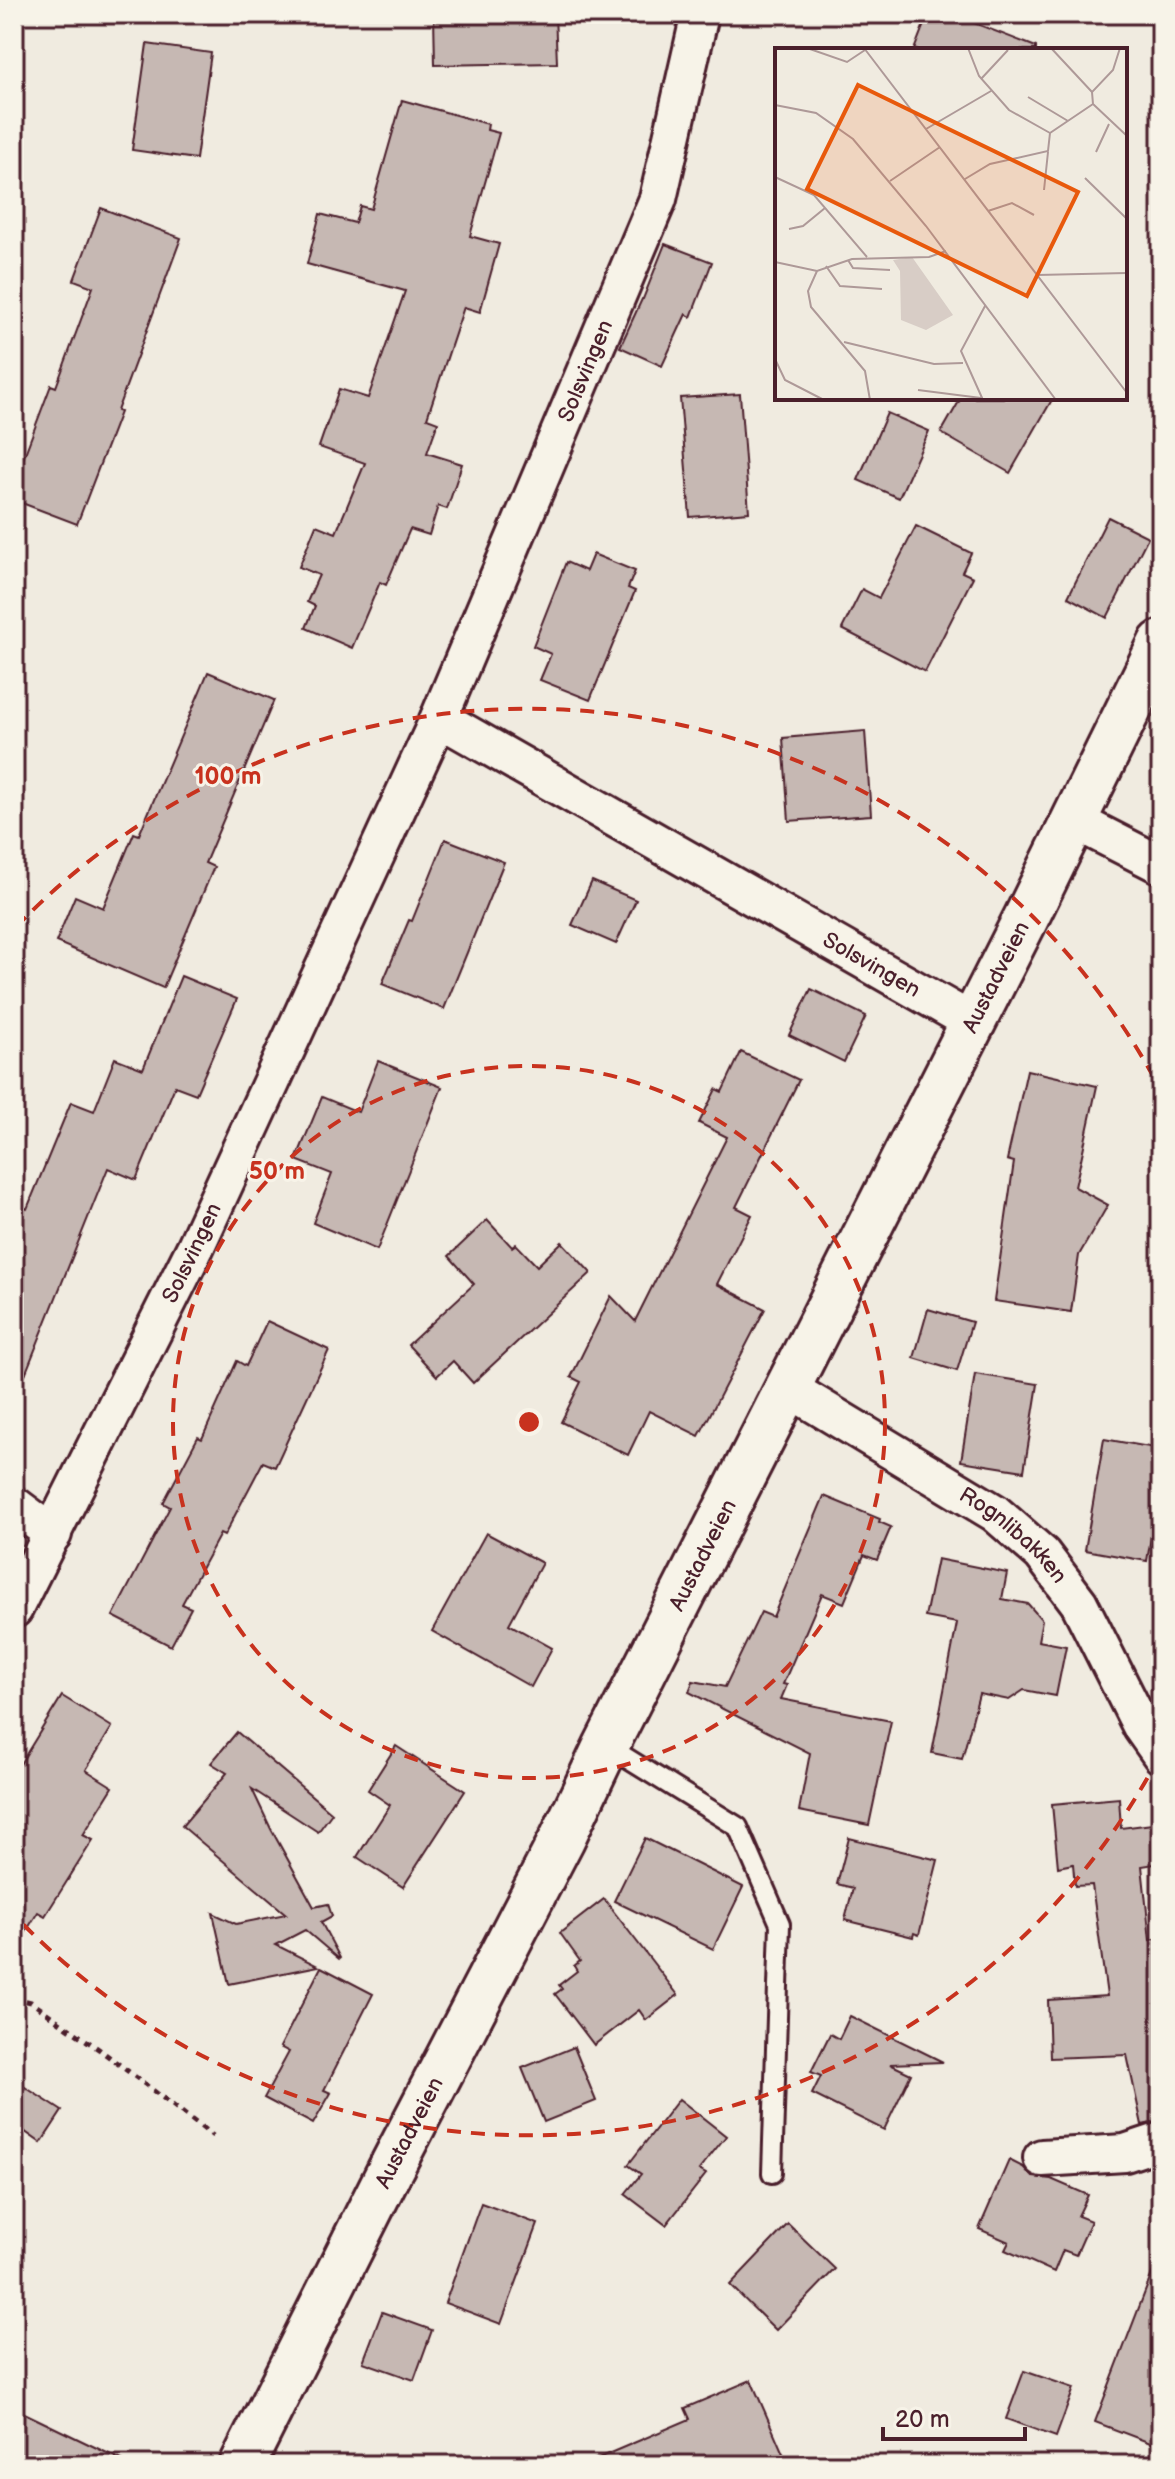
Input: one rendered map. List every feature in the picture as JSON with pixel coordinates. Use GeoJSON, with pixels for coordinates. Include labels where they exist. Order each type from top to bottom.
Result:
{"type":"FeatureCollection","features":[{"type":"Feature","properties":{"kind":"main road","name":"Austadveien"},"geometry":{"type":"LineString","coordinates":[[242,2465],[390,2170],[562,1839],[1161,643]]}},
{"type":"Feature","properties":{"kind":"street","name":"Solsvingen"},"geometry":{"type":"LineString","coordinates":[[14,1609],[195,1248],[439,718],[658,199],[700,14]]}},
{"type":"Feature","properties":{"kind":"street","name":"Solsvingen"},"geometry":{"type":"LineString","coordinates":[[439,718],[972,1022]]}},
{"type":"Feature","properties":{"kind":"street"},"geometry":{"type":"LineString","coordinates":[[1073,820],[1161,865]]}},
{"type":"Feature","properties":{"kind":"street","name":"Rognlibakken"},"geometry":{"type":"LineString","coordinates":[[788,1388],[995,1513],[1042,1554],[1079,1603],[1142,1728],[1161,1755]]}},
{"type":"Feature","properties":{"kind":"street"},"geometry":{"type":"LineString","coordinates":[[14,1505],[53,1534]]}},
{"type":"Feature","properties":{"kind":"street"},"geometry":{"type":"LineString","coordinates":[[1042,2158],[1125,2153],[1161,2141]]}},
{"type":"Feature","properties":{"kind":"lane"},"geometry":{"type":"LineString","coordinates":[[606,1746],[738,1827],[780,1924],[772,2173]]}},
{"type":"Feature","properties":{"kind":"path"},"geometry":{"type":"LineString","coordinates":[[14,1998],[31,2002],[213,2136]]}},
{"type":"Feature","properties":{"kind":"building"},"geometry":{"type":"Polygon","coordinates":[[[434,14],[555,14],[557,63],[435,65],[434,14]]]}},
{"type":"Feature","properties":{"kind":"building"},"geometry":{"type":"Polygon","coordinates":[[[928,14],[951,14],[1036,47],[1036,48],[915,48],[928,14]]]}},
{"type":"Feature","properties":{"kind":"building"},"geometry":{"type":"Polygon","coordinates":[[[147,44],[211,53],[196,159],[132,150],[147,44]]]}},
{"type":"Feature","properties":{"kind":"building"},"geometry":{"type":"Polygon","coordinates":[[[402,100],[488,124],[487,130],[499,133],[470,236],[499,244],[480,312],[464,307],[427,418],[438,422],[427,453],[462,464],[447,509],[438,506],[429,535],[410,529],[386,585],[380,582],[352,648],[306,628],[315,606],[307,602],[319,575],[299,567],[316,525],[336,533],[365,463],[319,447],[339,389],[368,398],[405,291],[307,264],[320,214],[355,223],[360,206],[371,209],[402,100]]]}},
{"type":"Feature","properties":{"kind":"building"},"geometry":{"type":"Polygon","coordinates":[[[101,208],[181,238],[77,524],[14,500],[14,483],[51,385],[56,387],[93,287],[74,280],[101,208]]]}},
{"type":"Feature","properties":{"kind":"building"},"geometry":{"type":"Polygon","coordinates":[[[665,244],[712,262],[691,317],[686,314],[662,366],[620,347],[665,244]]]}},
{"type":"Feature","properties":{"kind":"building"},"geometry":{"type":"Polygon","coordinates":[[[740,394],[749,512],[690,517],[680,398],[740,394]]]}},
{"type":"Feature","properties":{"kind":"building"},"geometry":{"type":"Polygon","coordinates":[[[960,400],[1052,400],[1010,473],[941,433],[960,400]]]}},
{"type":"Feature","properties":{"kind":"building"},"geometry":{"type":"Polygon","coordinates":[[[887,413],[929,431],[899,498],[858,480],[887,413]]]}},
{"type":"Feature","properties":{"kind":"building"},"geometry":{"type":"Polygon","coordinates":[[[1108,517],[1148,537],[1107,618],[1068,597],[1108,517]]]}},
{"type":"Feature","properties":{"kind":"building"},"geometry":{"type":"Polygon","coordinates":[[[916,526],[971,553],[962,572],[973,577],[925,672],[842,629],[862,589],[879,598],[916,526]]]}},
{"type":"Feature","properties":{"kind":"building"},"geometry":{"type":"Polygon","coordinates":[[[593,554],[635,571],[628,588],[635,591],[590,700],[540,680],[551,654],[533,646],[566,562],[586,571],[593,554]]]}},
{"type":"Feature","properties":{"kind":"building"},"geometry":{"type":"Polygon","coordinates":[[[208,672],[274,700],[205,863],[214,867],[163,988],[56,942],[75,896],[103,908],[134,833],[139,835],[208,672]]]}},
{"type":"Feature","properties":{"kind":"building"},"geometry":{"type":"Polygon","coordinates":[[[865,731],[871,815],[789,821],[783,738],[865,731]]]}},
{"type":"Feature","properties":{"kind":"building"},"geometry":{"type":"Polygon","coordinates":[[[445,839],[504,862],[444,1009],[382,984],[409,920],[412,921],[445,839]]]}},
{"type":"Feature","properties":{"kind":"building"},"geometry":{"type":"Polygon","coordinates":[[[592,881],[636,900],[616,944],[572,925],[592,881]]]}},
{"type":"Feature","properties":{"kind":"building"},"geometry":{"type":"Polygon","coordinates":[[[181,976],[237,999],[196,1094],[175,1086],[136,1180],[108,1168],[14,1397],[14,1203],[27,1209],[71,1102],[94,1111],[115,1058],[143,1069],[181,976]]]}},
{"type":"Feature","properties":{"kind":"building"},"geometry":{"type":"Polygon","coordinates":[[[811,989],[866,1016],[844,1062],[789,1035],[811,989]]]}},
{"type":"Feature","properties":{"kind":"building"},"geometry":{"type":"Polygon","coordinates":[[[741,1052],[799,1080],[736,1207],[752,1215],[717,1284],[765,1309],[699,1436],[649,1411],[628,1455],[561,1422],[581,1382],[571,1377],[611,1296],[635,1321],[727,1137],[699,1123],[716,1089],[722,1092],[741,1052]]]}},
{"type":"Feature","properties":{"kind":"building"},"geometry":{"type":"Polygon","coordinates":[[[378,1061],[442,1087],[377,1250],[313,1223],[332,1174],[296,1160],[322,1097],[358,1112],[378,1061]]]}},
{"type":"Feature","properties":{"kind":"building"},"geometry":{"type":"Polygon","coordinates":[[[1027,1070],[1097,1086],[1075,1187],[1108,1205],[1079,1255],[1071,1312],[994,1301],[1014,1162],[1007,1160],[1027,1070]]]}},
{"type":"Feature","properties":{"kind":"building"},"geometry":{"type":"Polygon","coordinates":[[[487,1220],[512,1247],[516,1244],[537,1266],[562,1242],[591,1273],[473,1383],[453,1361],[437,1376],[408,1345],[474,1284],[449,1256],[487,1220]]]}},
{"type":"Feature","properties":{"kind":"building"},"geometry":{"type":"Polygon","coordinates":[[[928,1309],[972,1322],[957,1371],[914,1358],[928,1309]]]}},
{"type":"Feature","properties":{"kind":"building"},"geometry":{"type":"Polygon","coordinates":[[[267,1321],[329,1350],[275,1467],[263,1462],[224,1536],[220,1534],[182,1604],[191,1608],[171,1646],[113,1616],[170,1507],[163,1503],[198,1437],[202,1439],[237,1361],[246,1366],[267,1321]]]}},
{"type":"Feature","properties":{"kind":"building"},"geometry":{"type":"Polygon","coordinates":[[[975,1374],[1038,1384],[1024,1471],[961,1461],[975,1374]]]}},
{"type":"Feature","properties":{"kind":"building"},"geometry":{"type":"Polygon","coordinates":[[[1104,1439],[1161,1449],[1161,1478],[1147,1561],[1085,1550],[1104,1439]]]}},
{"type":"Feature","properties":{"kind":"building"},"geometry":{"type":"Polygon","coordinates":[[[824,1496],[880,1519],[879,1522],[891,1527],[877,1560],[864,1555],[844,1603],[822,1594],[783,1684],[787,1685],[781,1699],[891,1721],[869,1825],[799,1811],[810,1753],[689,1692],[693,1681],[725,1687],[761,1612],[773,1617],[824,1496]]]}},
{"type":"Feature","properties":{"kind":"building"},"geometry":{"type":"Polygon","coordinates":[[[486,1533],[542,1563],[509,1624],[552,1648],[531,1687],[432,1631],[486,1533]]]}},
{"type":"Feature","properties":{"kind":"building"},"geometry":{"type":"Polygon","coordinates":[[[937,1559],[1007,1573],[1002,1599],[1028,1604],[1042,1620],[1038,1641],[1066,1646],[1056,1696],[1024,1690],[1009,1700],[979,1694],[962,1759],[932,1753],[957,1623],[925,1617],[937,1559]]]}},
{"type":"Feature","properties":{"kind":"building"},"geometry":{"type":"Polygon","coordinates":[[[62,1696],[112,1727],[86,1770],[113,1787],[83,1835],[93,1840],[45,1916],[38,1912],[14,1951],[14,1774],[62,1696]]]}},
{"type":"Feature","properties":{"kind":"building"},"geometry":{"type":"Polygon","coordinates":[[[237,1732],[332,1813],[318,1832],[252,1789],[314,1907],[328,1904],[332,1916],[321,1922],[340,1958],[305,1930],[276,1945],[318,1966],[229,1984],[213,1913],[236,1924],[286,1914],[182,1826],[227,1773],[211,1763],[237,1732]]]}},
{"type":"Feature","properties":{"kind":"building"},"geometry":{"type":"Polygon","coordinates":[[[396,1746],[465,1791],[403,1887],[357,1857],[390,1805],[368,1790],[396,1746]]]}},
{"type":"Feature","properties":{"kind":"building"},"geometry":{"type":"Polygon","coordinates":[[[1119,1798],[1121,1828],[1161,1823],[1161,1863],[1142,1866],[1150,1940],[1161,1938],[1161,2121],[1142,2125],[1127,2055],[1050,2058],[1048,2000],[1107,1996],[1092,1885],[1075,1886],[1073,1864],[1058,1867],[1052,1804],[1119,1798]]]}},
{"type":"Feature","properties":{"kind":"building"},"geometry":{"type":"Polygon","coordinates":[[[645,1838],[743,1887],[713,1949],[614,1901],[645,1838]]]}},
{"type":"Feature","properties":{"kind":"building"},"geometry":{"type":"Polygon","coordinates":[[[849,1838],[938,1860],[919,1935],[914,1933],[913,1937],[845,1920],[853,1888],[837,1884],[849,1838]]]}},
{"type":"Feature","properties":{"kind":"building"},"geometry":{"type":"Polygon","coordinates":[[[604,1899],[678,1995],[646,2020],[639,2010],[594,2045],[555,1994],[562,1989],[559,1985],[577,1971],[574,1966],[580,1961],[560,1933],[604,1899]]]}},
{"type":"Feature","properties":{"kind":"building"},"geometry":{"type":"Polygon","coordinates":[[[321,1967],[373,1994],[324,2090],[331,2093],[313,2124],[264,2098],[289,2052],[280,2047],[321,1967]]]}},
{"type":"Feature","properties":{"kind":"building"},"geometry":{"type":"Polygon","coordinates":[[[850,2016],[943,2062],[890,2064],[911,2074],[884,2130],[812,2094],[821,2076],[811,2072],[830,2034],[839,2039],[850,2016]]]}},
{"type":"Feature","properties":{"kind":"building"},"geometry":{"type":"Polygon","coordinates":[[[574,2047],[596,2101],[544,2122],[522,2068],[574,2047]]]}},
{"type":"Feature","properties":{"kind":"building"},"geometry":{"type":"Polygon","coordinates":[[[14,2080],[62,2111],[41,2143],[14,2124],[14,2080]]]}},
{"type":"Feature","properties":{"kind":"building"},"geometry":{"type":"Polygon","coordinates":[[[679,2099],[726,2136],[699,2170],[706,2174],[666,2225],[625,2194],[641,2174],[628,2165],[679,2099]]]}},
{"type":"Feature","properties":{"kind":"building"},"geometry":{"type":"Polygon","coordinates":[[[1009,2160],[1033,2177],[1051,2179],[1088,2195],[1078,2216],[1091,2221],[1076,2255],[1063,2250],[1054,2272],[1005,2250],[1009,2242],[979,2229],[1009,2160]]]}},
{"type":"Feature","properties":{"kind":"building"},"geometry":{"type":"Polygon","coordinates":[[[481,2203],[538,2224],[501,2324],[445,2303],[481,2203]]]}},
{"type":"Feature","properties":{"kind":"building"},"geometry":{"type":"Polygon","coordinates":[[[788,2224],[835,2269],[776,2330],[730,2285],[788,2224]]]}},
{"type":"Feature","properties":{"kind":"building"},"geometry":{"type":"Polygon","coordinates":[[[1158,2258],[1161,2259],[1161,2447],[1095,2422],[1158,2258]]]}},
{"type":"Feature","properties":{"kind":"building"},"geometry":{"type":"Polygon","coordinates":[[[382,2312],[432,2330],[414,2380],[363,2362],[382,2312]]]}},
{"type":"Feature","properties":{"kind":"building"},"geometry":{"type":"Polygon","coordinates":[[[1024,2371],[1074,2388],[1056,2437],[1006,2419],[1024,2371]]]}},
{"type":"Feature","properties":{"kind":"building"},"geometry":{"type":"Polygon","coordinates":[[[751,2380],[788,2465],[582,2465],[690,2419],[685,2408],[751,2380]]]}},
{"type":"Feature","properties":{"kind":"building"},"geometry":{"type":"Polygon","coordinates":[[[14,2408],[132,2465],[14,2465],[14,2408]]]}}]}
